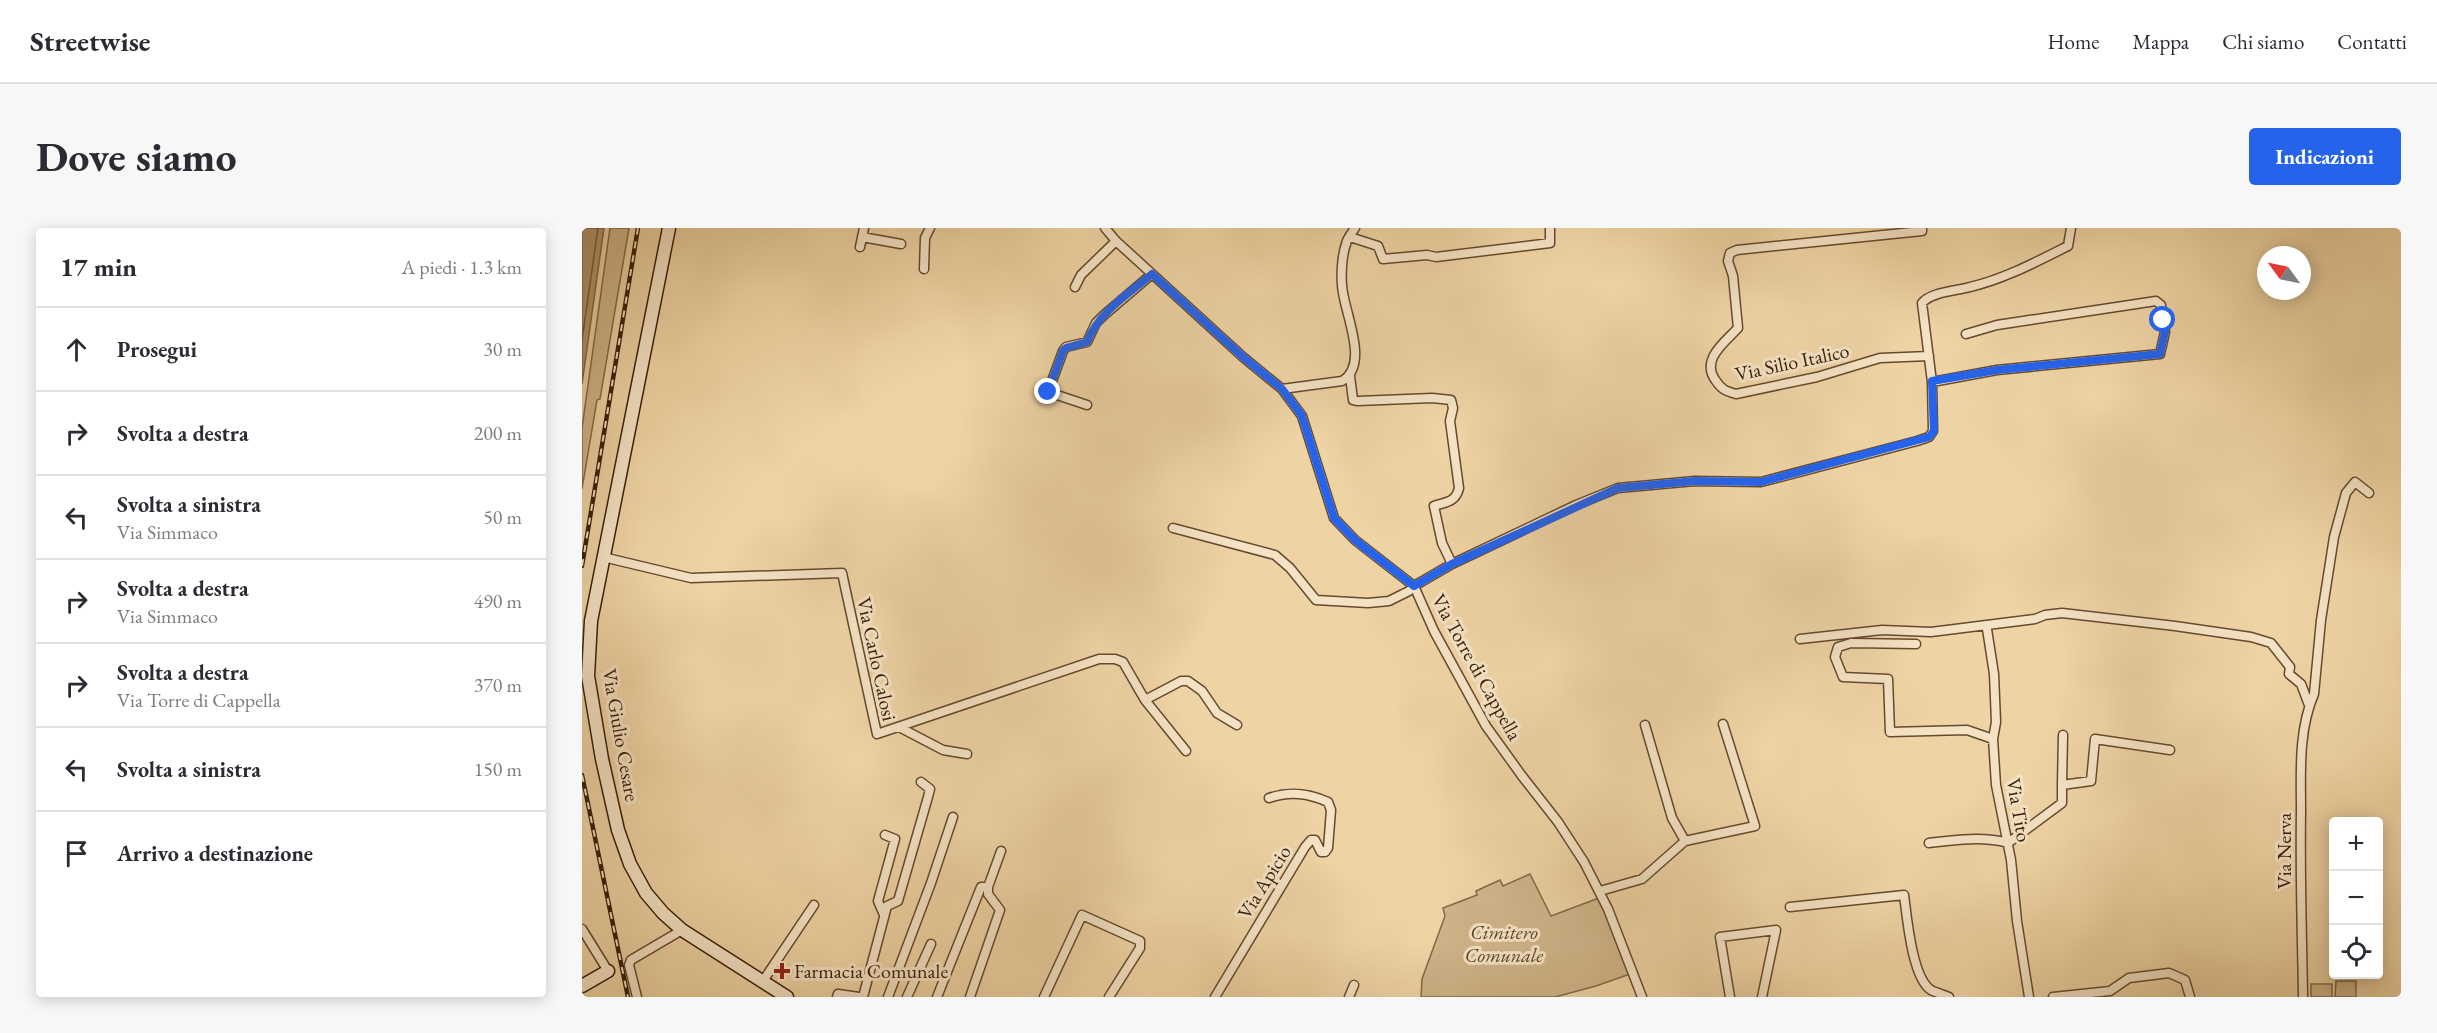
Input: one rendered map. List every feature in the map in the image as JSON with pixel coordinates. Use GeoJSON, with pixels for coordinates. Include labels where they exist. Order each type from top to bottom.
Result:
{"type":"FeatureCollection","features":[{"type":"Feature","properties":{"kind":"street","name":"Via Giulio Cesare"},"geometry":{"type":"LineString","coordinates":[[669,228],[591,621],[588,676],[602,759],[618,830],[630,864],[646,893],[682,930],[787,997]]}},
{"type":"Feature","properties":{"kind":"street"},"geometry":{"type":"LineString","coordinates":[[924,269],[925,238],[930,228]]}},
{"type":"Feature","properties":{"kind":"street","name":"Via Torre di Cappella"},"geometry":{"type":"LineString","coordinates":[[1105,228],[1116,241],[1243,357],[1282,389],[1302,416],[1334,518],[1355,540],[1414,586],[1434,631],[1486,726],[1558,822],[1600,891],[1642,997]]}},
{"type":"Feature","properties":{"kind":"street"},"geometry":{"type":"LineString","coordinates":[[1282,389],[1342,381],[1350,376],[1354,369],[1355,358],[1342,286],[1346,244],[1355,228]]}},
{"type":"Feature","properties":{"kind":"street"},"geometry":{"type":"LineString","coordinates":[[1350,237],[1378,246],[1383,259],[1427,255],[1436,257],[1550,243],[1550,228]]}},
{"type":"Feature","properties":{"kind":"street","name":"Via Silio Italico"},"geometry":{"type":"LineString","coordinates":[[1922,228],[1922,231],[1737,250],[1730,254],[1728,261],[1733,276],[1737,328],[1714,352],[1709,368],[1723,391],[1736,394],[1817,377],[1880,358],[1929,356]]}},
{"type":"Feature","properties":{"kind":"street"},"geometry":{"type":"LineString","coordinates":[[1173,528],[1275,555],[1290,567],[1316,600],[1368,603],[1389,601],[1452,564],[1618,488],[1695,481],[1761,482],[1929,437],[1934,431],[1932,381],[1922,303],[1925,299],[1989,283],[2059,251],[2068,246],[2071,228]]}},
{"type":"Feature","properties":{"kind":"street"},"geometry":{"type":"LineString","coordinates":[[860,247],[863,232],[901,244]]}},
{"type":"Feature","properties":{"kind":"street"},"geometry":{"type":"LineString","coordinates":[[1075,287],[1081,275],[1116,241]]}},
{"type":"Feature","properties":{"kind":"street"},"geometry":{"type":"LineString","coordinates":[[1087,405],[1048,392],[1063,351],[1087,342],[1096,323],[1152,274]]}},
{"type":"Feature","properties":{"kind":"street"},"geometry":{"type":"LineString","coordinates":[[1932,381],[1997,370],[2160,354],[2165,332],[2161,304],[2156,300],[1997,325],[1966,334]]}},
{"type":"Feature","properties":{"kind":"street"},"geometry":{"type":"LineString","coordinates":[[1350,376],[1353,400],[1431,398],[1451,400],[1453,408],[1450,421],[1459,488],[1453,500],[1434,506],[1442,543],[1452,564]]}},
{"type":"Feature","properties":{"kind":"street","name":"Via Nerva"},"geometry":{"type":"LineString","coordinates":[[2303,997],[2299,838],[2301,747],[2309,705],[2314,694],[2321,620],[2333,546],[2346,494],[2355,482],[2369,493]]}},
{"type":"Feature","properties":{"kind":"street","name":"Via Carlo Calosi"},"geometry":{"type":"LineString","coordinates":[[603,557],[691,578],[842,573],[877,734],[1099,659],[1115,659],[1123,662],[1145,700],[1186,751]]}},
{"type":"Feature","properties":{"kind":"street"},"geometry":{"type":"LineString","coordinates":[[1800,639],[1872,630],[1931,632],[2035,619],[2062,613],[2175,626],[2251,637],[2271,643],[2290,667],[2289,674],[2301,684],[2309,705]]}},
{"type":"Feature","properties":{"kind":"street","name":"Via Tito"},"geometry":{"type":"LineString","coordinates":[[1987,628],[1994,674],[1996,722],[1993,739],[1996,785],[2008,843],[2029,997]]}},
{"type":"Feature","properties":{"kind":"street"},"geometry":{"type":"LineString","coordinates":[[1916,644],[1851,643],[1838,647],[1835,657],[1843,677],[1888,679],[1890,732],[1967,730],[1993,739]]}},
{"type":"Feature","properties":{"kind":"street"},"geometry":{"type":"LineString","coordinates":[[1145,700],[1180,681],[1188,681],[1202,691],[1217,713],[1237,725]]}},
{"type":"Feature","properties":{"kind":"street"},"geometry":{"type":"LineString","coordinates":[[1600,891],[1642,879],[1684,841],[1755,826],[1723,724]]}},
{"type":"Feature","properties":{"kind":"street"},"geometry":{"type":"LineString","coordinates":[[1645,725],[1672,818],[1684,841]]}},
{"type":"Feature","properties":{"kind":"street"},"geometry":{"type":"LineString","coordinates":[[899,727],[943,750],[967,754]]}},
{"type":"Feature","properties":{"kind":"street"},"geometry":{"type":"LineString","coordinates":[[1929,843],[1985,840],[2008,843],[2062,803],[2063,735]]}},
{"type":"Feature","properties":{"kind":"street"},"geometry":{"type":"LineString","coordinates":[[2062,785],[2091,781],[2095,739],[2170,750]]}},
{"type":"Feature","properties":{"kind":"street"},"geometry":{"type":"LineString","coordinates":[[837,997],[838,994],[861,997],[887,906],[898,901],[930,789],[921,782]]}},
{"type":"Feature","properties":{"kind":"street","name":"Via Apicio"},"geometry":{"type":"LineString","coordinates":[[1215,997],[1305,847],[1311,840],[1315,840],[1321,852],[1325,852],[1328,848],[1331,810],[1328,802],[1301,793],[1269,798]]}},
{"type":"Feature","properties":{"kind":"street"},"geometry":{"type":"LineString","coordinates":[[888,997],[931,884],[953,817]]}},
{"type":"Feature","properties":{"kind":"street"},"geometry":{"type":"LineString","coordinates":[[885,835],[894,839],[878,901],[885,915]]}},
{"type":"Feature","properties":{"kind":"street"},"geometry":{"type":"LineString","coordinates":[[970,997],[1000,910],[988,894],[988,886],[1001,851]]}},
{"type":"Feature","properties":{"kind":"street"},"geometry":{"type":"LineString","coordinates":[[937,997],[981,887],[988,886]]}},
{"type":"Feature","properties":{"kind":"street"},"geometry":{"type":"LineString","coordinates":[[1790,907],[1904,895],[1912,954],[1926,985],[1931,990],[1949,997]]}},
{"type":"Feature","properties":{"kind":"street"},"geometry":{"type":"LineString","coordinates":[[763,981],[814,905]]}},
{"type":"Feature","properties":{"kind":"street"},"geometry":{"type":"LineString","coordinates":[[1044,997],[1082,915],[1140,941],[1140,948],[1109,997]]}},
{"type":"Feature","properties":{"kind":"street"},"geometry":{"type":"LineString","coordinates":[[582,929],[608,971],[582,986]]}},
{"type":"Feature","properties":{"kind":"street"},"geometry":{"type":"LineString","coordinates":[[637,997],[629,965],[631,960],[682,930]]}},
{"type":"Feature","properties":{"kind":"street"},"geometry":{"type":"LineString","coordinates":[[1730,997],[1720,937],[1776,930],[1762,997]]}},
{"type":"Feature","properties":{"kind":"street"},"geometry":{"type":"LineString","coordinates":[[907,997],[931,944]]}},
{"type":"Feature","properties":{"kind":"street"},"geometry":{"type":"LineString","coordinates":[[2053,997],[2110,991],[2128,978],[2169,973],[2185,980],[2190,997]]}},
{"type":"Feature","properties":{"kind":"street"},"geometry":{"type":"LineString","coordinates":[[1349,997],[1354,985]]}},
{"type":"Feature","properties":{"kind":"green space"},"geometry":{"type":"Polygon","coordinates":[[[610,228],[629,228],[582,489],[582,428],[610,228]]]}},
{"type":"Feature","properties":{"kind":"green space","name":"Cimitero Comunale"},"geometry":{"type":"Polygon","coordinates":[[[1530,874],[1551,916],[1599,898],[1630,974],[1555,997],[1421,997],[1422,979],[1445,916],[1443,908],[1477,895],[1476,891],[1500,880],[1503,886],[1530,874]]]}},
{"type":"Feature","properties":{"kind":"green space"},"geometry":{"type":"Polygon","coordinates":[[[2336,981],[2356,981],[2356,997],[2335,997],[2336,981]]]}},
{"type":"Feature","properties":{"kind":"green space"},"geometry":{"type":"Polygon","coordinates":[[[2311,984],[2332,984],[2332,997],[2311,997],[2311,984]]]}},
{"type":"Feature","properties":{"kind":"water"},"geometry":{"type":"Polygon","coordinates":[[[582,228],[604,228],[582,384],[582,228]]]}},
{"type":"Feature","properties":{"kind":"railway"},"geometry":{"type":"LineString","coordinates":[[582,566],[638,228]]}},
{"type":"Feature","properties":{"kind":"railway"},"geometry":{"type":"LineString","coordinates":[[582,775],[628,997]]}},
{"type":"Feature","properties":{"kind":"place","name":"Farmacia Comunale"},"geometry":{"type":"Point","coordinates":[782,971]}},
{"type":"Feature","properties":{"kind":"route"},"geometry":{"type":"LineString","coordinates":[[1048,392],[1063,351],[1087,342],[1096,323],[1152,274],[1243,357],[1282,389],[1302,416],[1334,518],[1355,540],[1414,586],[1452,564],[1576,505],[1618,488],[1649,484],[1662,486],[1695,481],[1761,482],[1929,437],[1934,431],[1932,381],[1997,370],[2160,354],[2165,332],[2163,320]]}}]}
